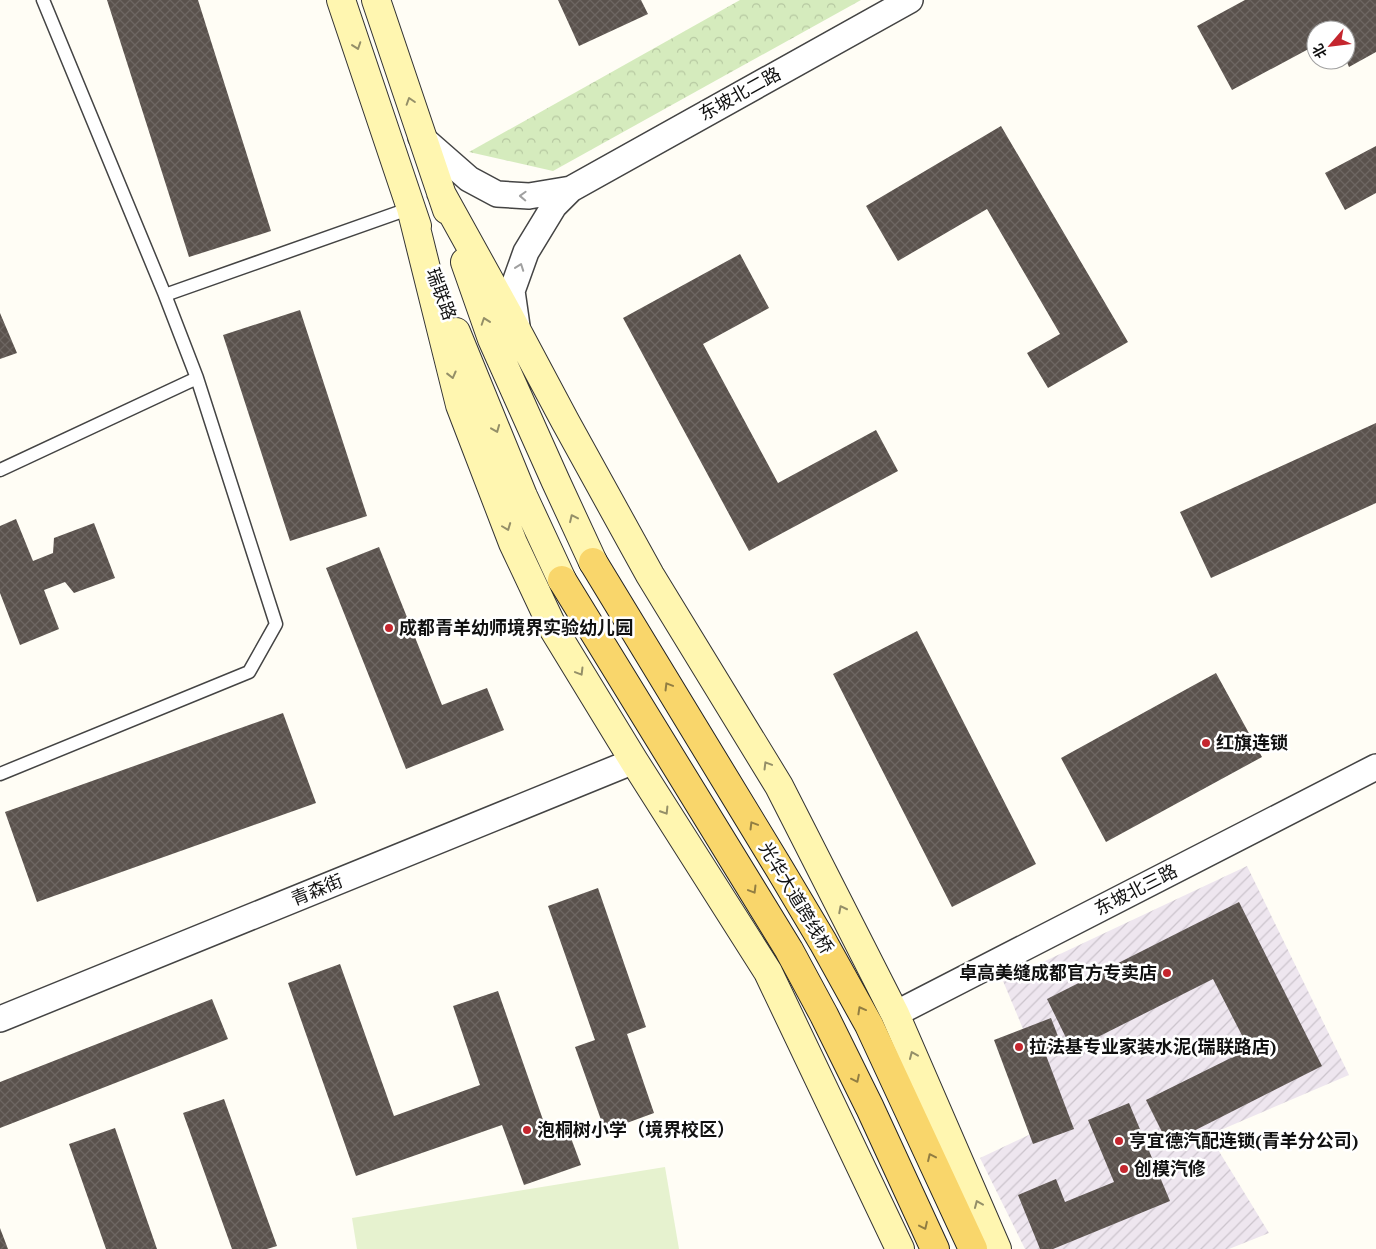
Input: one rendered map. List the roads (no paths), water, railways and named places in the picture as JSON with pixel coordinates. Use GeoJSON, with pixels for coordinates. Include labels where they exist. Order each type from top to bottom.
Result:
{"type":"FeatureCollection","features":[{"type":"Feature","properties":{"kind":"main road","name":"瑞联路"},"geometry":{"type":"LineString","coordinates":[[341,0],[427,256],[457,337],[523,496],[562,580]]}},
{"type":"Feature","properties":{"kind":"main road","name":"瑞联路"},"geometry":{"type":"LineString","coordinates":[[376,0],[492,339],[593,562]]}},
{"type":"Feature","properties":{"kind":"main road"},"geometry":{"type":"LineString","coordinates":[[441,193],[650,575],[779,786],[895,1014],[997,1249]]}},
{"type":"Feature","properties":{"kind":"main road"},"geometry":{"type":"LineString","coordinates":[[411,208],[460,405],[513,543],[554,630],[634,761],[768,972],[900,1249]]}},
{"type":"Feature","properties":{"kind":"main road","name":"光华大道跨线桥"},"geometry":{"type":"LineString","coordinates":[[593,562],[793,892],[864,1016],[973,1249]]}},
{"type":"Feature","properties":{"kind":"main road","name":"光华大道跨线桥"},"geometry":{"type":"LineString","coordinates":[[562,580],[789,950],[845,1057],[935,1249]]}},
{"type":"Feature","properties":{"kind":"street","name":"东坡北二路"},"geometry":{"type":"LineString","coordinates":[[571,189],[910,0]]}},
{"type":"Feature","properties":{"kind":"street"},"geometry":{"type":"LineString","coordinates":[[422,137],[469,179],[497,194],[529,196],[571,189]]}},
{"type":"Feature","properties":{"kind":"street"},"geometry":{"type":"LineString","coordinates":[[518,332],[512,291],[526,252],[554,206],[571,189]]}},
{"type":"Feature","properties":{"kind":"street","name":"青森街"},"geometry":{"type":"LineString","coordinates":[[0,1019],[634,761]]}},
{"type":"Feature","properties":{"kind":"street","name":"东坡北三路"},"geometry":{"type":"LineString","coordinates":[[895,1014],[1376,767]]}},
{"type":"Feature","properties":{"kind":"lane"},"geometry":{"type":"LineString","coordinates":[[0,774],[249,672],[276,624],[197,378],[165,295],[43,0]]}},
{"type":"Feature","properties":{"kind":"lane"},"geometry":{"type":"LineString","coordinates":[[165,295],[411,208]]}},
{"type":"Feature","properties":{"kind":"lane"},"geometry":{"type":"LineString","coordinates":[[0,470],[197,378]]}},
{"type":"Feature","properties":{"kind":"place","name":"成都青羊幼师境界实验幼儿园"},"geometry":{"type":"Point","coordinates":[389,628]}},
{"type":"Feature","properties":{"kind":"place","name":"红旗连锁"},"geometry":{"type":"Point","coordinates":[1206,743]}},
{"type":"Feature","properties":{"kind":"place","name":"卓高美缝成都官方专卖店"},"geometry":{"type":"Point","coordinates":[1167,973]}},
{"type":"Feature","properties":{"kind":"place","name":"拉法基专业家装水泥(瑞联路店)"},"geometry":{"type":"Point","coordinates":[1019,1047]}},
{"type":"Feature","properties":{"kind":"place","name":"泡桐树小学（境界校区）"},"geometry":{"type":"Point","coordinates":[527,1130]}},
{"type":"Feature","properties":{"kind":"place","name":"亨宜德汽配连锁(青羊分公司)"},"geometry":{"type":"Point","coordinates":[1119,1141]}},
{"type":"Feature","properties":{"kind":"place","name":"创模汽修"},"geometry":{"type":"Point","coordinates":[1124,1169]}}]}
